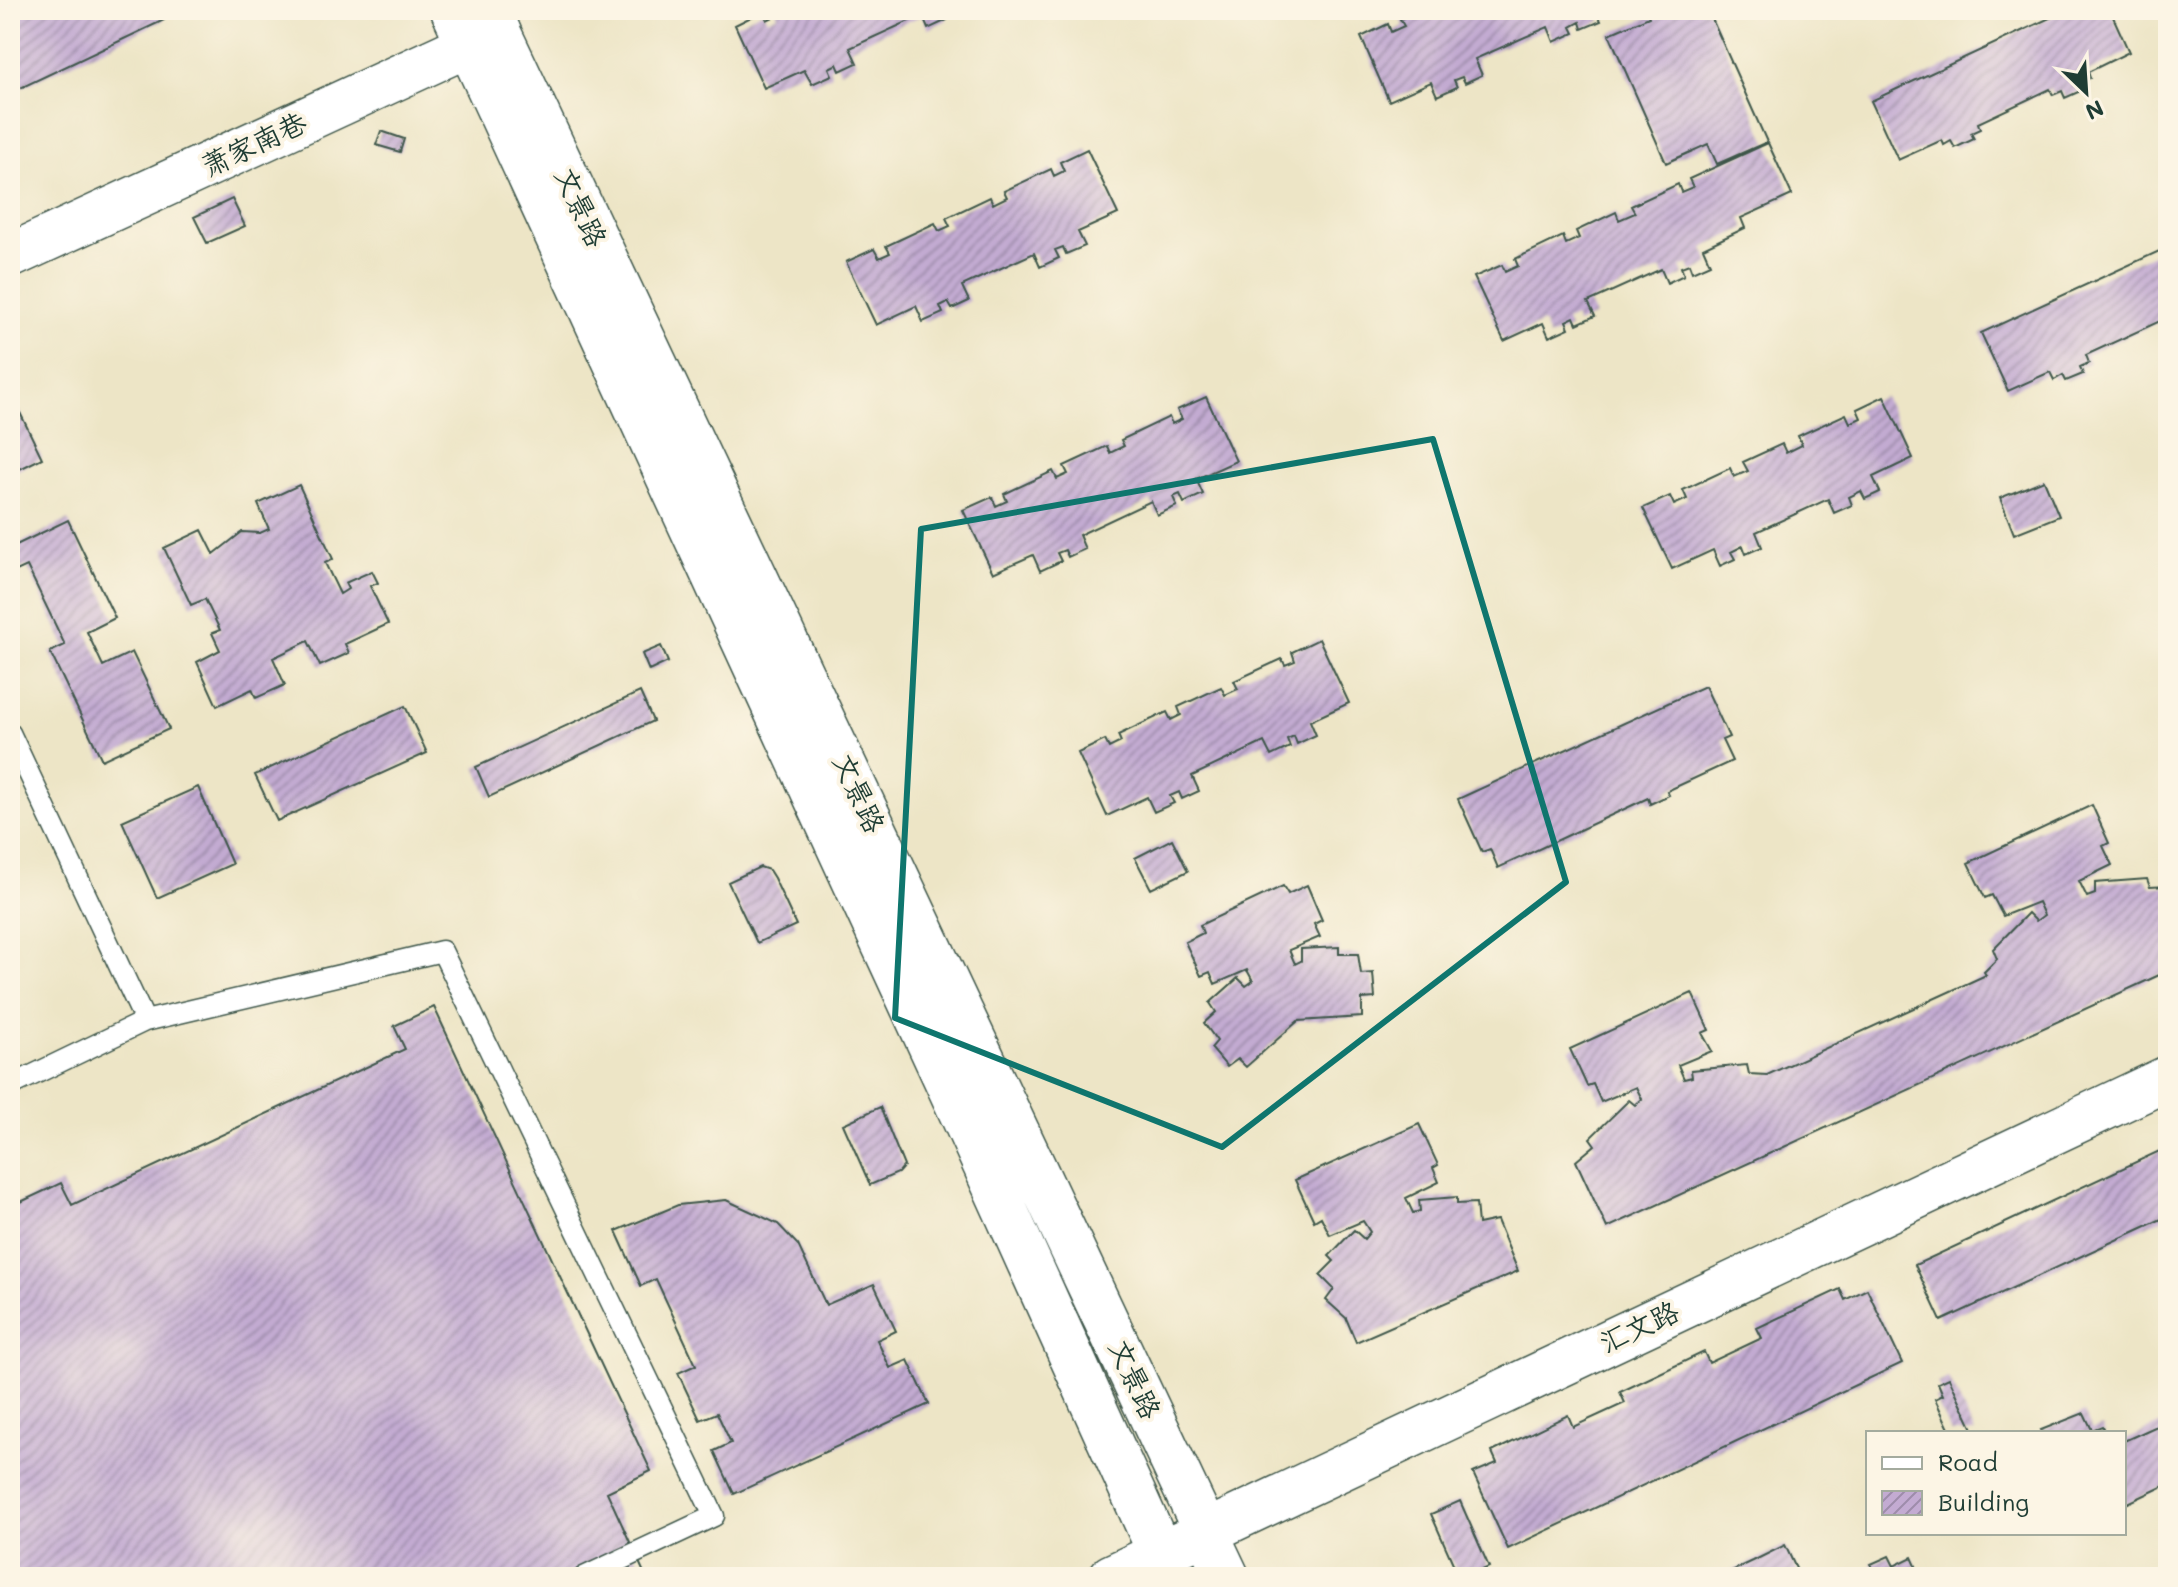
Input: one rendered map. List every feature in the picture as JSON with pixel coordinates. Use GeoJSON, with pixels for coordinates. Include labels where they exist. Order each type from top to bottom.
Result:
{"type":"FeatureCollection","features":[{"type":"Feature","properties":{"kind":"main road","name":"萧家南巷"},"geometry":{"type":"LineString","coordinates":[[10,256],[478,24]]}},
{"type":"Feature","properties":{"kind":"main road","name":"文景路"},"geometry":{"type":"LineString","coordinates":[[478,24],[1215,1550],[1241,1577]]}},
{"type":"Feature","properties":{"kind":"main road","name":"文景路"},"geometry":{"type":"LineString","coordinates":[[478,24],[1165,1566]]}},
{"type":"Feature","properties":{"kind":"main road","name":"汇文路"},"geometry":{"type":"LineString","coordinates":[[1111,1577],[1165,1566],[1215,1550],[2168,1078]]}},
{"type":"Feature","properties":{"kind":"lane"},"geometry":{"type":"LineString","coordinates":[[10,733],[145,1021]]}},
{"type":"Feature","properties":{"kind":"lane"},"geometry":{"type":"LineString","coordinates":[[10,1086],[145,1021],[442,951],[714,1516],[584,1577]]}},
{"type":"Feature","properties":{"kind":"highlighted area"},"geometry":{"type":"Polygon","coordinates":[[[1433,439],[1566,882],[1222,1147],[895,1018],[921,529],[1433,439]]]}},
{"type":"Feature","properties":{"kind":"building"},"geometry":{"type":"Polygon","coordinates":[[[10,10],[160,10],[164,20],[10,93],[10,10]]]}},
{"type":"Feature","properties":{"kind":"building"},"geometry":{"type":"Polygon","coordinates":[[[776,10],[948,10],[943,12],[947,20],[928,29],[922,15],[850,48],[857,63],[840,71],[837,64],[829,68],[832,75],[812,84],[804,70],[764,88],[735,25],[763,11],[767,20],[778,15],[776,10]]]}},
{"type":"Feature","properties":{"kind":"building"},"geometry":{"type":"Polygon","coordinates":[[[1420,10],[1596,10],[1601,21],[1582,29],[1580,22],[1571,27],[1574,33],[1554,42],[1548,27],[1475,59],[1482,75],[1465,83],[1462,77],[1454,80],[1457,87],[1437,96],[1431,82],[1389,101],[1361,37],[1388,24],[1391,32],[1404,26],[1400,19],[1420,10]]]}},
{"type":"Feature","properties":{"kind":"building"},"geometry":{"type":"Polygon","coordinates":[[[1646,10],[1708,10],[1767,142],[1717,164],[1708,144],[1666,163],[1609,34],[1649,17],[1646,10]]]}},
{"type":"Feature","properties":{"kind":"building"},"geometry":{"type":"Polygon","coordinates":[[[2067,10],[2110,10],[2129,52],[2088,72],[2090,78],[2082,82],[2085,89],[2065,98],[2062,91],[2053,95],[2050,89],[1978,123],[1980,129],[1971,133],[1974,139],[1955,148],[1951,141],[1944,145],[1942,140],[1898,160],[1871,101],[2067,10]]]}},
{"type":"Feature","properties":{"kind":"building"},"geometry":{"type":"Polygon","coordinates":[[[381,131],[404,139],[400,152],[376,145],[381,131]]]}},
{"type":"Feature","properties":{"kind":"building"},"geometry":{"type":"Polygon","coordinates":[[[1768,143],[1792,195],[1741,218],[1745,228],[1703,248],[1710,264],[1692,272],[1689,264],[1681,267],[1684,275],[1667,283],[1661,269],[1588,302],[1595,316],[1577,324],[1574,317],[1566,321],[1569,328],[1549,337],[1543,323],[1504,341],[1474,277],[1502,265],[1505,272],[1518,266],[1515,259],[1563,236],[1566,244],[1579,238],[1576,231],[1616,212],[1619,220],[1635,213],[1631,206],[1678,184],[1681,192],[1693,187],[1689,179],[1768,143]]]}},
{"type":"Feature","properties":{"kind":"building"},"geometry":{"type":"Polygon","coordinates":[[[1087,149],[1118,214],[1078,232],[1085,246],[1066,254],[1063,247],[1055,250],[1059,258],[1040,267],[1034,253],[962,286],[969,301],[952,309],[948,302],[940,306],[943,313],[923,322],[916,306],[876,325],[846,262],[874,249],[879,258],[890,253],[886,246],[935,223],[939,231],[950,226],[946,218],[990,197],[993,204],[1007,197],[1004,191],[1051,169],[1054,176],[1064,171],[1060,162],[1087,149]]]}},
{"type":"Feature","properties":{"kind":"building"},"geometry":{"type":"Polygon","coordinates":[[[232,199],[245,226],[207,243],[194,217],[232,199]]]}},
{"type":"Feature","properties":{"kind":"building"},"geometry":{"type":"Polygon","coordinates":[[[2168,247],[2168,326],[2163,328],[2160,321],[2086,355],[2089,363],[2080,367],[2083,374],[2066,381],[2063,375],[2054,380],[2050,372],[2008,391],[1981,333],[2168,247]]]}},
{"type":"Feature","properties":{"kind":"building"},"geometry":{"type":"Polygon","coordinates":[[[10,392],[42,458],[10,474],[10,392]]]}},
{"type":"Feature","properties":{"kind":"building"},"geometry":{"type":"Polygon","coordinates":[[[1884,396],[1913,458],[1873,477],[1880,492],[1865,499],[1861,491],[1849,497],[1852,505],[1834,513],[1828,499],[1756,532],[1762,547],[1746,554],[1743,546],[1731,552],[1735,559],[1720,566],[1713,550],[1672,569],[1643,508],[1670,496],[1674,505],[1687,499],[1683,490],[1730,468],[1734,477],[1748,471],[1743,462],[1782,444],[1786,453],[1802,445],[1798,436],[1846,414],[1850,423],[1861,418],[1857,409],[1884,396]]]}},
{"type":"Feature","properties":{"kind":"building"},"geometry":{"type":"Polygon","coordinates":[[[1206,397],[1236,461],[1196,479],[1203,494],[1184,503],[1180,494],[1173,497],[1177,506],[1157,515],[1151,501],[1079,535],[1085,549],[1068,557],[1065,550],[1057,553],[1061,561],[1040,571],[1033,555],[993,573],[963,510],[992,497],[996,506],[1007,501],[1004,494],[1053,471],[1057,479],[1068,474],[1064,466],[1107,446],[1110,453],[1124,446],[1121,440],[1169,417],[1172,424],[1182,419],[1177,410],[1206,397]]]}},
{"type":"Feature","properties":{"kind":"building"},"geometry":{"type":"Polygon","coordinates":[[[2044,480],[2059,516],[2014,534],[2000,498],[2044,480]]]}},
{"type":"Feature","properties":{"kind":"building"},"geometry":{"type":"Polygon","coordinates":[[[299,485],[333,559],[325,563],[340,594],[348,589],[345,583],[372,571],[378,583],[370,586],[388,624],[345,644],[349,653],[320,666],[308,641],[273,658],[285,685],[256,698],[252,689],[217,706],[197,662],[220,650],[212,633],[220,630],[205,599],[191,605],[164,548],[202,530],[214,554],[242,532],[260,533],[269,529],[258,504],[299,485]]]}},
{"type":"Feature","properties":{"kind":"building"},"geometry":{"type":"Polygon","coordinates":[[[68,520],[115,618],[87,632],[103,666],[132,652],[169,729],[102,760],[50,652],[65,645],[27,566],[10,574],[10,548],[68,520]]]}},
{"type":"Feature","properties":{"kind":"building"},"geometry":{"type":"Polygon","coordinates":[[[1319,639],[1349,703],[1310,721],[1316,735],[1297,744],[1294,736],[1287,739],[1290,747],[1271,756],[1264,742],[1192,776],[1199,791],[1182,799],[1179,792],[1170,796],[1174,803],[1154,812],[1147,797],[1107,816],[1078,753],[1105,740],[1109,748],[1121,742],[1118,735],[1167,712],[1171,720],[1181,715],[1178,707],[1221,687],[1225,695],[1238,689],[1234,681],[1282,659],[1285,665],[1295,661],[1292,652],[1319,639]]]}},
{"type":"Feature","properties":{"kind":"building"},"geometry":{"type":"Polygon","coordinates":[[[661,646],[668,662],[649,671],[642,654],[661,646]]]}},
{"type":"Feature","properties":{"kind":"building"},"geometry":{"type":"Polygon","coordinates":[[[1705,686],[1729,737],[1722,740],[1732,761],[1667,791],[1669,795],[1650,804],[1648,798],[1498,868],[1490,849],[1482,852],[1458,799],[1705,686]]]}},
{"type":"Feature","properties":{"kind":"building"},"geometry":{"type":"Polygon","coordinates":[[[640,692],[653,721],[489,797],[476,767],[640,692]]]}},
{"type":"Feature","properties":{"kind":"building"},"geometry":{"type":"Polygon","coordinates":[[[405,706],[427,753],[277,821],[255,775],[405,706]]]}},
{"type":"Feature","properties":{"kind":"building"},"geometry":{"type":"Polygon","coordinates":[[[198,787],[232,864],[157,898],[122,821],[198,787]]]}},
{"type":"Feature","properties":{"kind":"building"},"geometry":{"type":"Polygon","coordinates":[[[2092,805],[2109,843],[2103,846],[2112,865],[2079,881],[2087,897],[2095,894],[2095,883],[2147,879],[2150,887],[2168,886],[2168,971],[1607,1228],[1576,1161],[1595,1145],[1590,1138],[1629,1100],[1635,1105],[1642,1099],[1636,1087],[1601,1102],[1593,1084],[1587,1086],[1570,1049],[1692,993],[1709,1030],[1702,1033],[1712,1051],[1678,1065],[1684,1079],[1692,1077],[1691,1070],[1747,1065],[1749,1074],[1767,1075],[1986,975],[1984,972],[1997,959],[1993,949],[2028,913],[2036,921],[2044,915],[2038,902],[2003,916],[1992,895],[1985,898],[1968,863],[2092,805]]]}},
{"type":"Feature","properties":{"kind":"building"},"geometry":{"type":"Polygon","coordinates":[[[1172,839],[1188,871],[1151,889],[1135,858],[1172,839]]]}},
{"type":"Feature","properties":{"kind":"building"},"geometry":{"type":"Polygon","coordinates":[[[760,867],[769,870],[774,878],[796,925],[757,943],[728,882],[760,867]]]}},
{"type":"Feature","properties":{"kind":"building"},"geometry":{"type":"Polygon","coordinates":[[[1307,885],[1322,920],[1314,924],[1320,937],[1289,950],[1295,964],[1301,961],[1301,949],[1339,947],[1339,954],[1358,954],[1361,974],[1373,973],[1375,998],[1362,999],[1362,1017],[1298,1021],[1246,1067],[1238,1059],[1227,1067],[1211,1048],[1217,1041],[1204,1023],[1216,1012],[1210,1003],[1238,978],[1246,986],[1253,981],[1247,970],[1215,984],[1210,972],[1201,976],[1185,942],[1203,933],[1200,925],[1283,886],[1288,894],[1307,885]]]}},
{"type":"Feature","properties":{"kind":"building"},"geometry":{"type":"Polygon","coordinates":[[[434,1007],[651,1471],[607,1492],[646,1577],[10,1577],[10,1207],[61,1183],[72,1205],[405,1049],[394,1026],[434,1007]]]}},
{"type":"Feature","properties":{"kind":"building"},"geometry":{"type":"Polygon","coordinates":[[[880,1107],[904,1166],[898,1173],[870,1185],[843,1124],[880,1107]]]}},
{"type":"Feature","properties":{"kind":"building"},"geometry":{"type":"Polygon","coordinates":[[[1419,1124],[1438,1165],[1433,1168],[1439,1182],[1406,1198],[1413,1213],[1420,1211],[1419,1200],[1457,1197],[1457,1204],[1476,1203],[1478,1224],[1497,1220],[1518,1271],[1356,1342],[1346,1318],[1326,1300],[1334,1289],[1320,1275],[1334,1261],[1329,1256],[1354,1230],[1364,1239],[1370,1232],[1363,1221],[1330,1235],[1321,1217],[1314,1221],[1295,1180],[1419,1124]]]}},
{"type":"Feature","properties":{"kind":"building"},"geometry":{"type":"Polygon","coordinates":[[[2168,1147],[2168,1216],[1941,1321],[1915,1265],[2168,1147]]]}},
{"type":"Feature","properties":{"kind":"building"},"geometry":{"type":"Polygon","coordinates":[[[726,1200],[778,1224],[798,1245],[826,1305],[874,1284],[896,1331],[877,1340],[890,1368],[908,1360],[929,1404],[734,1494],[714,1451],[731,1443],[717,1413],[700,1420],[678,1373],[696,1365],[656,1279],[641,1286],[616,1231],[678,1205],[726,1200]]]}},
{"type":"Feature","properties":{"kind":"building"},"geometry":{"type":"Polygon","coordinates":[[[1840,1289],[1845,1300],[1867,1289],[1902,1363],[1508,1549],[1473,1473],[1497,1463],[1492,1452],[1568,1415],[1573,1427],[1625,1403],[1620,1392],[1704,1352],[1709,1363],[1762,1338],[1757,1328],[1840,1289]]]}},
{"type":"Feature","properties":{"kind":"building"},"geometry":{"type":"Polygon","coordinates":[[[1949,1378],[1974,1431],[1950,1431],[1935,1399],[1943,1395],[1938,1383],[1949,1378]]]}},
{"type":"Feature","properties":{"kind":"building"},"geometry":{"type":"Polygon","coordinates":[[[2084,1413],[2092,1430],[2102,1426],[2104,1431],[2042,1431],[2084,1413]]]}},
{"type":"Feature","properties":{"kind":"building"},"geometry":{"type":"Polygon","coordinates":[[[2168,1421],[2168,1484],[2126,1504],[2126,1440],[2168,1421]]]}},
{"type":"Feature","properties":{"kind":"building"},"geometry":{"type":"Polygon","coordinates":[[[1460,1501],[1489,1567],[1467,1577],[1459,1577],[1431,1514],[1460,1501]]]}},
{"type":"Feature","properties":{"kind":"building"},"geometry":{"type":"Polygon","coordinates":[[[1785,1545],[1800,1577],[1719,1577],[1753,1561],[1785,1545]]]}},
{"type":"Feature","properties":{"kind":"building"},"geometry":{"type":"Polygon","coordinates":[[[1889,1556],[1894,1566],[1912,1557],[1921,1577],[1877,1577],[1871,1564],[1889,1556]]]}}]}
